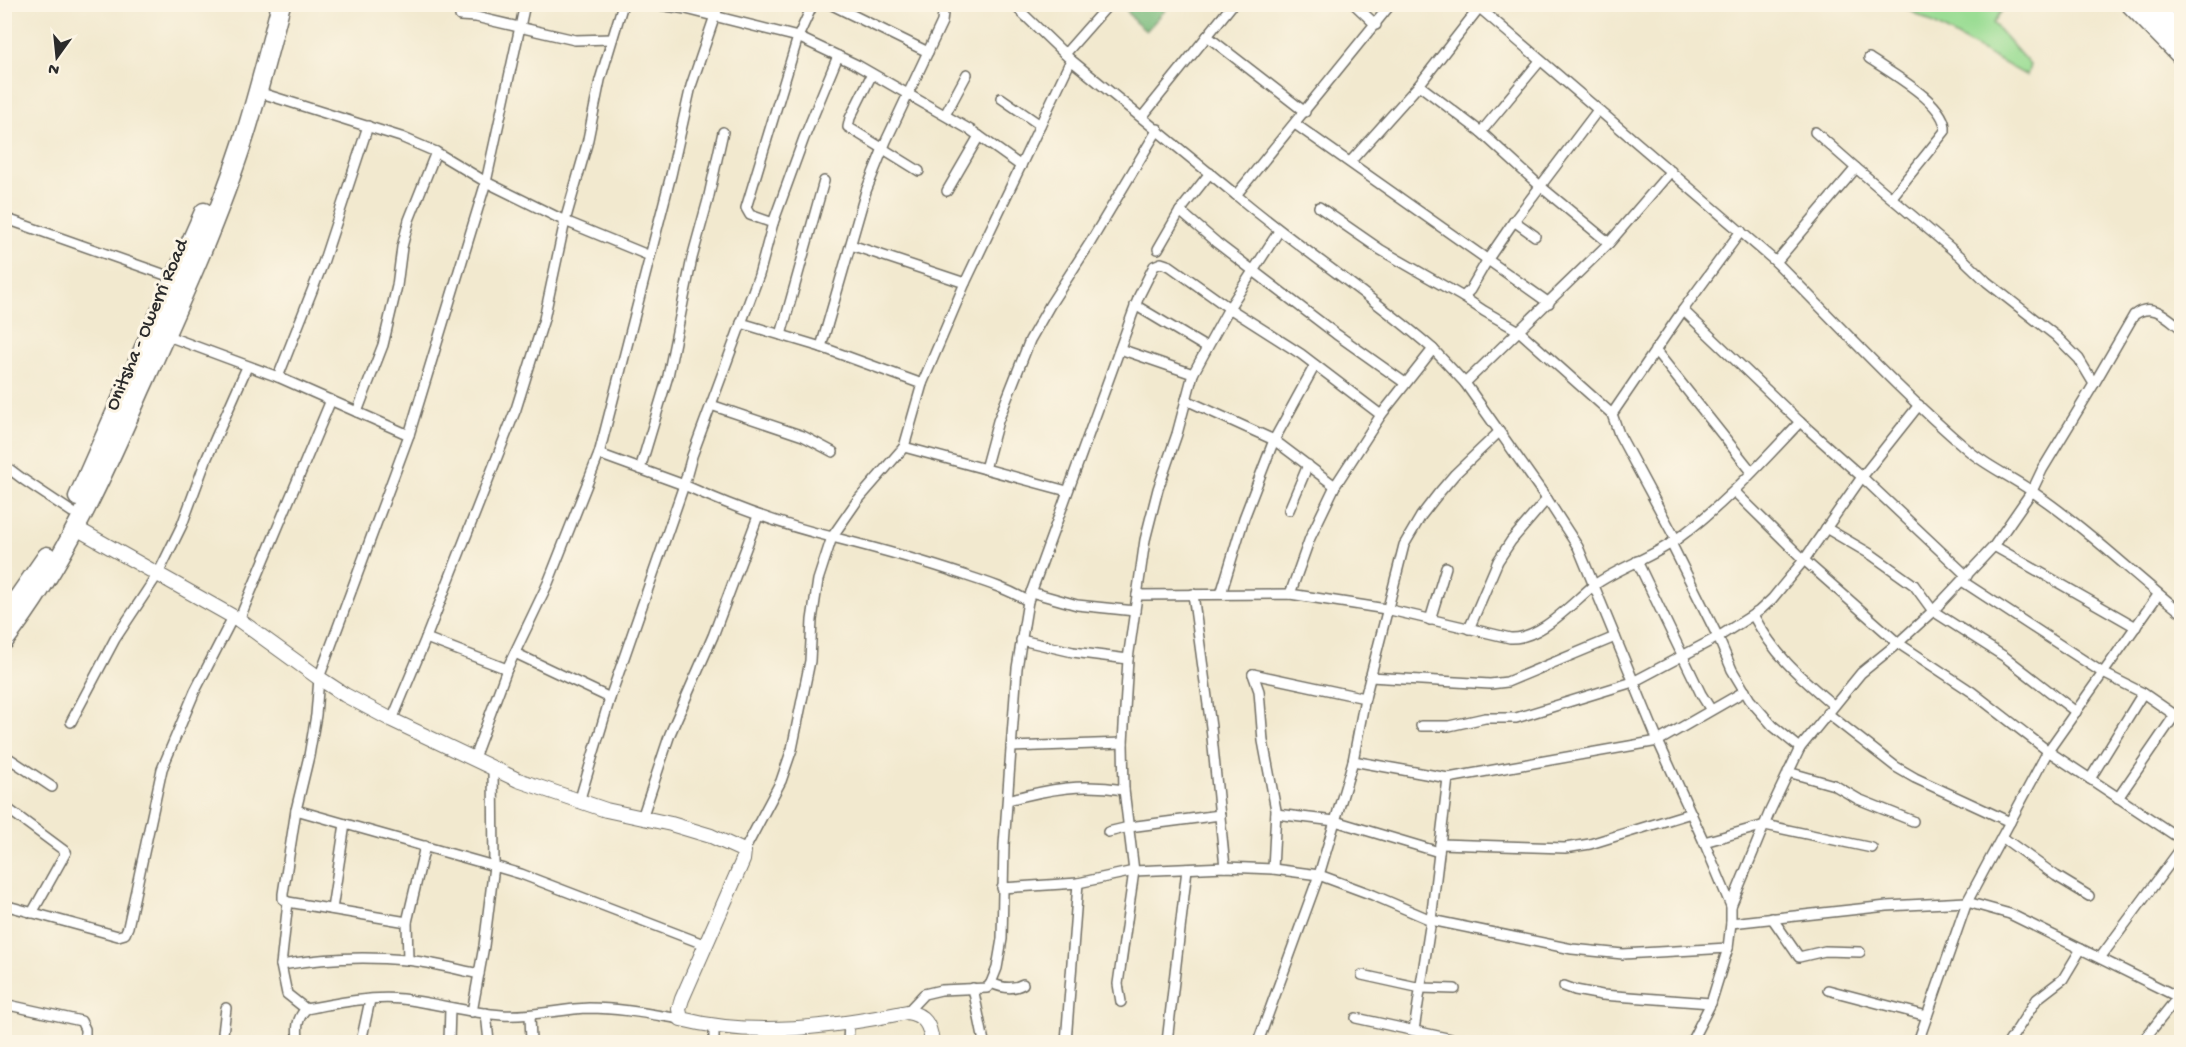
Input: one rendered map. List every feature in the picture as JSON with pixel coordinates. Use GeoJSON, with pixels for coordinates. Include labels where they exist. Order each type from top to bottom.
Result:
{"type":"FeatureCollection","features":[{"type":"Feature","properties":{"kind":"highway","name":"Onitsha - Owerri Road"},"geometry":{"type":"LineString","coordinates":[[4,618],[74,520],[234,134],[249,88],[269,4]]}},
{"type":"Feature","properties":{"kind":"highway","name":"Onitsha - Owerri Road"},"geometry":{"type":"LineString","coordinates":[[4,641],[25,614],[121,435],[165,335],[233,169],[258,92],[281,4]]}},
{"type":"Feature","properties":{"kind":"highway"},"geometry":{"type":"LineString","coordinates":[[2130,4],[2181,57]]}},
{"type":"Feature","properties":{"kind":"highway"},"geometry":{"type":"LineString","coordinates":[[2152,4],[2181,35]]}},
{"type":"Feature","properties":{"kind":"street"},"geometry":{"type":"LineString","coordinates":[[407,922],[288,902],[283,899],[282,894],[296,810],[309,756],[319,678],[409,435],[486,183],[525,4]]}},
{"type":"Feature","properties":{"kind":"street"},"geometry":{"type":"LineString","coordinates":[[392,720],[516,409],[544,319],[565,221],[587,144],[600,80],[623,4]]}},
{"type":"Feature","properties":{"kind":"street"},"geometry":{"type":"LineString","coordinates":[[652,4],[686,9],[798,37],[872,74],[945,115],[1021,166]]}},
{"type":"Feature","properties":{"kind":"street"},"geometry":{"type":"LineString","coordinates":[[474,758],[507,669],[565,543],[599,454],[691,86],[719,4]]}},
{"type":"Feature","properties":{"kind":"street"},"geometry":{"type":"LineString","coordinates":[[773,223],[750,215],[746,208],[798,37],[813,4]]}},
{"type":"Feature","properties":{"kind":"street"},"geometry":{"type":"LineString","coordinates":[[830,4],[928,52]]}},
{"type":"Feature","properties":{"kind":"street"},"geometry":{"type":"LineString","coordinates":[[821,347],[866,191],[907,94],[942,22],[944,4]]}},
{"type":"Feature","properties":{"kind":"street"},"geometry":{"type":"LineString","coordinates":[[1013,4],[1068,57],[1279,231],[1403,323],[1433,349],[1465,383],[1578,547],[1658,741],[1731,906]]}},
{"type":"Feature","properties":{"kind":"street"},"geometry":{"type":"LineString","coordinates":[[681,1019],[679,1009],[682,999],[743,860],[744,851],[781,781],[792,749],[810,661],[812,620],[818,580],[832,537],[857,501],[904,447],[922,384],[965,283],[1040,125],[1068,57],[1109,4]]}},
{"type":"Feature","properties":{"kind":"street"},"geometry":{"type":"LineString","coordinates":[[1142,117],[1233,4]]}},
{"type":"Feature","properties":{"kind":"street"},"geometry":{"type":"LineString","coordinates":[[1354,4],[1376,25]]}},
{"type":"Feature","properties":{"kind":"street"},"geometry":{"type":"LineString","coordinates":[[1236,195],[1391,4]]}},
{"type":"Feature","properties":{"kind":"street"},"geometry":{"type":"LineString","coordinates":[[1350,162],[1419,85],[1477,6],[1776,262],[1919,405],[1970,451],[2032,491],[2091,536],[2181,613]]}},
{"type":"Feature","properties":{"kind":"street"},"geometry":{"type":"LineString","coordinates":[[460,16],[574,40],[612,39]]}},
{"type":"Feature","properties":{"kind":"street"},"geometry":{"type":"LineString","coordinates":[[1207,36],[1305,112]]}},
{"type":"Feature","properties":{"kind":"street"},"geometry":{"type":"LineString","coordinates":[[579,802],[610,698],[692,456],[759,275],[773,223],[804,138],[838,56]]}},
{"type":"Feature","properties":{"kind":"street"},"geometry":{"type":"LineString","coordinates":[[1869,58],[1929,100],[1944,120],[1946,127],[1946,131],[1892,197]]}},
{"type":"Feature","properties":{"kind":"street"},"geometry":{"type":"LineString","coordinates":[[1481,132],[1540,61]]}},
{"type":"Feature","properties":{"kind":"street"},"geometry":{"type":"LineString","coordinates":[[872,74],[850,118],[848,127],[919,171]]}},
{"type":"Feature","properties":{"kind":"street"},"geometry":{"type":"LineString","coordinates":[[945,115],[967,74]]}},
{"type":"Feature","properties":{"kind":"street"},"geometry":{"type":"LineString","coordinates":[[1419,85],[1481,132],[1540,186],[1609,243]]}},
{"type":"Feature","properties":{"kind":"street"},"geometry":{"type":"LineString","coordinates":[[258,92],[401,137],[436,152],[486,183],[565,221],[650,256]]}},
{"type":"Feature","properties":{"kind":"street"},"geometry":{"type":"LineString","coordinates":[[1001,98],[1040,125]]}},
{"type":"Feature","properties":{"kind":"street"},"geometry":{"type":"LineString","coordinates":[[1463,297],[1470,290],[1514,221],[1598,110]]}},
{"type":"Feature","properties":{"kind":"street"},"geometry":{"type":"LineString","coordinates":[[1295,124],[1549,303]]}},
{"type":"Feature","properties":{"kind":"street"},"geometry":{"type":"LineString","coordinates":[[278,377],[323,263],[368,126]]}},
{"type":"Feature","properties":{"kind":"street"},"geometry":{"type":"LineString","coordinates":[[986,469],[998,421],[1030,340],[1158,129]]}},
{"type":"Feature","properties":{"kind":"street"},"geometry":{"type":"LineString","coordinates":[[640,469],[668,376],[692,258],[723,132]]}},
{"type":"Feature","properties":{"kind":"street"},"geometry":{"type":"LineString","coordinates":[[1815,132],[1960,255],[1986,282],[2056,336],[2079,359],[2094,384]]}},
{"type":"Feature","properties":{"kind":"street"},"geometry":{"type":"LineString","coordinates":[[947,192],[979,136]]}},
{"type":"Feature","properties":{"kind":"street"},"geometry":{"type":"LineString","coordinates":[[357,412],[383,345],[397,286],[408,220],[436,152]]}},
{"type":"Feature","properties":{"kind":"street"},"geometry":{"type":"LineString","coordinates":[[1776,262],[1856,168]]}},
{"type":"Feature","properties":{"kind":"street"},"geometry":{"type":"LineString","coordinates":[[1465,383],[1609,243],[1671,171]]}},
{"type":"Feature","properties":{"kind":"street"},"geometry":{"type":"LineString","coordinates":[[1158,249],[1180,211],[1210,173]]}},
{"type":"Feature","properties":{"kind":"street"},"geometry":{"type":"LineString","coordinates":[[781,334],[824,181]]}},
{"type":"Feature","properties":{"kind":"street"},"geometry":{"type":"LineString","coordinates":[[1319,207],[1381,250],[1519,331],[1612,414],[1619,434],[1673,542],[1732,670],[1750,700],[1773,726],[1800,748]]}},
{"type":"Feature","properties":{"kind":"street"},"geometry":{"type":"LineString","coordinates":[[1180,211],[1216,243],[1405,383]]}},
{"type":"Feature","properties":{"kind":"street"},"geometry":{"type":"LineString","coordinates":[[4,218],[174,278]]}},
{"type":"Feature","properties":{"kind":"street"},"geometry":{"type":"LineString","coordinates":[[1514,221],[1535,236]]}},
{"type":"Feature","properties":{"kind":"street"},"geometry":{"type":"LineString","coordinates":[[1120,1002],[1118,984],[1134,871],[1124,790],[1123,743],[1128,659],[1145,540],[1152,509],[1193,374],[1229,308],[1279,231]]}},
{"type":"Feature","properties":{"kind":"street"},"geometry":{"type":"LineString","coordinates":[[1612,414],[1683,310],[1741,231]]}},
{"type":"Feature","properties":{"kind":"street"},"geometry":{"type":"LineString","coordinates":[[851,245],[965,283]]}},
{"type":"Feature","properties":{"kind":"street"},"geometry":{"type":"LineString","coordinates":[[907,1012],[924,994],[941,990],[987,988],[997,968],[1002,939],[1002,888],[1017,668],[1030,596],[1135,305],[1154,266],[1161,263],[1170,266],[1315,365],[1381,415]]}},
{"type":"Feature","properties":{"kind":"street"},"geometry":{"type":"LineString","coordinates":[[1135,305],[1207,348]]}},
{"type":"Feature","properties":{"kind":"street"},"geometry":{"type":"LineString","coordinates":[[1691,1042],[1711,1003],[1728,948],[1731,906],[1800,748],[1861,673],[1899,643],[1995,546],[2032,491],[2042,470],[2134,315],[2141,310],[2151,309],[2161,312],[2181,329]]}},
{"type":"Feature","properties":{"kind":"street"},"geometry":{"type":"LineString","coordinates":[[1683,310],[1800,422],[1862,477],[1964,579],[2103,673],[2143,693],[2178,717],[2118,798]]}},
{"type":"Feature","properties":{"kind":"street"},"geometry":{"type":"LineString","coordinates":[[741,323],[821,347],[922,384]]}},
{"type":"Feature","properties":{"kind":"street"},"geometry":{"type":"LineString","coordinates":[[165,335],[278,377],[409,435]]}},
{"type":"Feature","properties":{"kind":"street"},"geometry":{"type":"LineString","coordinates":[[1120,349],[1193,374]]}},
{"type":"Feature","properties":{"kind":"street"},"geometry":{"type":"LineString","coordinates":[[1290,594],[1310,538],[1335,486],[1381,415],[1433,349]]}},
{"type":"Feature","properties":{"kind":"street"},"geometry":{"type":"LineString","coordinates":[[1655,350],[1752,472]]}},
{"type":"Feature","properties":{"kind":"street"},"geometry":{"type":"LineString","coordinates":[[1221,594],[1244,518],[1274,440],[1315,365]]}},
{"type":"Feature","properties":{"kind":"street"},"geometry":{"type":"LineString","coordinates":[[71,722],[115,639],[158,574],[182,525],[210,451],[247,367]]}},
{"type":"Feature","properties":{"kind":"street"},"geometry":{"type":"LineString","coordinates":[[4,905],[118,936],[124,934],[128,927],[162,769],[195,691],[236,619],[331,400]]}},
{"type":"Feature","properties":{"kind":"street"},"geometry":{"type":"LineString","coordinates":[[1186,400],[1274,440],[1335,486]]}},
{"type":"Feature","properties":{"kind":"street"},"geometry":{"type":"LineString","coordinates":[[711,405],[803,436],[833,452]]}},
{"type":"Feature","properties":{"kind":"street"},"geometry":{"type":"LineString","coordinates":[[1421,726],[1449,726],[1485,718],[1516,718],[1633,682],[1718,637],[1753,615],[1772,599],[1804,560],[1862,477],[1919,405]]}},
{"type":"Feature","properties":{"kind":"street"},"geometry":{"type":"LineString","coordinates":[[1137,595],[1290,594],[1386,609],[1510,638],[1523,637],[1557,618],[1594,585],[1673,542],[1735,492],[1800,422]]}},
{"type":"Feature","properties":{"kind":"street"},"geometry":{"type":"LineString","coordinates":[[1258,1042],[1319,875],[1353,761],[1386,609],[1404,545],[1421,516],[1455,474],[1499,432]]}},
{"type":"Feature","properties":{"kind":"street"},"geometry":{"type":"LineString","coordinates":[[904,447],[1067,491]]}},
{"type":"Feature","properties":{"kind":"street"},"geometry":{"type":"LineString","coordinates":[[599,454],[792,528],[904,555],[1030,596],[1077,605],[1135,611]]}},
{"type":"Feature","properties":{"kind":"street"},"geometry":{"type":"LineString","coordinates":[[4,465],[74,520],[158,574],[236,619],[345,695],[392,720],[518,780],[579,802],[711,836],[744,851]]}},
{"type":"Feature","properties":{"kind":"street"},"geometry":{"type":"LineString","coordinates":[[1289,510],[1308,465]]}},
{"type":"Feature","properties":{"kind":"street"},"geometry":{"type":"LineString","coordinates":[[1735,492],[1804,560],[1899,643],[1972,693],[2048,751],[2181,840]]}},
{"type":"Feature","properties":{"kind":"street"},"geometry":{"type":"LineString","coordinates":[[1469,629],[1498,561],[1511,541],[1547,499]]}},
{"type":"Feature","properties":{"kind":"street"},"geometry":{"type":"LineString","coordinates":[[642,818],[670,734],[713,636],[758,516]]}},
{"type":"Feature","properties":{"kind":"street"},"geometry":{"type":"LineString","coordinates":[[1827,528],[1872,555],[1914,585],[1933,610],[2005,657],[2076,712]]}},
{"type":"Feature","properties":{"kind":"street"},"geometry":{"type":"LineString","coordinates":[[1995,546],[2136,627]]}},
{"type":"Feature","properties":{"kind":"street"},"geometry":{"type":"LineString","coordinates":[[1637,561],[1682,656],[1711,710]]}},
{"type":"Feature","properties":{"kind":"street"},"geometry":{"type":"LineString","coordinates":[[1430,620],[1446,567]]}},
{"type":"Feature","properties":{"kind":"street"},"geometry":{"type":"LineString","coordinates":[[1193,594],[1211,727],[1225,867]]}},
{"type":"Feature","properties":{"kind":"street"},"geometry":{"type":"LineString","coordinates":[[1918,1042],[1967,902],[2048,751],[2158,595]]}},
{"type":"Feature","properties":{"kind":"street"},"geometry":{"type":"LineString","coordinates":[[1753,615],[1766,639],[1786,664],[1830,709],[1896,767],[2010,822]]}},
{"type":"Feature","properties":{"kind":"street"},"geometry":{"type":"LineString","coordinates":[[426,638],[507,669]]}},
{"type":"Feature","properties":{"kind":"street"},"geometry":{"type":"LineString","coordinates":[[1370,677],[1490,684],[1507,682],[1615,638]]}},
{"type":"Feature","properties":{"kind":"street"},"geometry":{"type":"LineString","coordinates":[[1021,640],[1072,651],[1128,659]]}},
{"type":"Feature","properties":{"kind":"street"},"geometry":{"type":"LineString","coordinates":[[515,653],[610,698]]}},
{"type":"Feature","properties":{"kind":"street"},"geometry":{"type":"LineString","coordinates":[[1273,869],[1276,814],[1263,741],[1259,691],[1253,674],[1365,698]]}},
{"type":"Feature","properties":{"kind":"street"},"geometry":{"type":"LineString","coordinates":[[1353,761],[1448,778],[1658,741],[1744,691]]}},
{"type":"Feature","properties":{"kind":"street"},"geometry":{"type":"LineString","coordinates":[[2091,779],[2143,693]]}},
{"type":"Feature","properties":{"kind":"street"},"geometry":{"type":"LineString","coordinates":[[1011,747],[1123,743]]}},
{"type":"Feature","properties":{"kind":"street"},"geometry":{"type":"LineString","coordinates":[[4,755],[52,787]]}},
{"type":"Feature","properties":{"kind":"street"},"geometry":{"type":"LineString","coordinates":[[472,1012],[494,866],[493,768]]}},
{"type":"Feature","properties":{"kind":"street"},"geometry":{"type":"LineString","coordinates":[[1788,772],[1834,785],[1858,799],[1913,821]]}},
{"type":"Feature","properties":{"kind":"street"},"geometry":{"type":"LineString","coordinates":[[1414,1030],[1431,920],[1448,778]]}},
{"type":"Feature","properties":{"kind":"street"},"geometry":{"type":"LineString","coordinates":[[1008,800],[1048,790],[1077,786],[1100,786],[1124,790]]}},
{"type":"Feature","properties":{"kind":"street"},"geometry":{"type":"LineString","coordinates":[[4,806],[66,852],[32,913]]}},
{"type":"Feature","properties":{"kind":"street"},"geometry":{"type":"LineString","coordinates":[[296,810],[494,866],[706,945]]}},
{"type":"Feature","properties":{"kind":"street"},"geometry":{"type":"LineString","coordinates":[[1276,814],[1335,821],[1440,848],[1565,848],[1590,844],[1691,813]]}},
{"type":"Feature","properties":{"kind":"street"},"geometry":{"type":"LineString","coordinates":[[1108,832],[1128,827],[1220,815]]}},
{"type":"Feature","properties":{"kind":"street"},"geometry":{"type":"LineString","coordinates":[[332,909],[345,824]]}},
{"type":"Feature","properties":{"kind":"street"},"geometry":{"type":"LineString","coordinates":[[1704,842],[1765,825],[1872,848]]}},
{"type":"Feature","properties":{"kind":"street"},"geometry":{"type":"LineString","coordinates":[[2002,837],[2088,896]]}},
{"type":"Feature","properties":{"kind":"street"},"geometry":{"type":"LineString","coordinates":[[408,960],[407,922],[425,846]]}},
{"type":"Feature","properties":{"kind":"street"},"geometry":{"type":"LineString","coordinates":[[2100,958],[2181,847]]}},
{"type":"Feature","properties":{"kind":"street"},"geometry":{"type":"LineString","coordinates":[[1002,888],[1078,883],[1134,871],[1225,867],[1273,869],[1319,875],[1431,920],[1572,949],[1623,954],[1728,948]]}},
{"type":"Feature","properties":{"kind":"street"},"geometry":{"type":"LineString","coordinates":[[1167,1042],[1187,869]]}},
{"type":"Feature","properties":{"kind":"street"},"geometry":{"type":"LineString","coordinates":[[1066,1042],[1078,883]]}},
{"type":"Feature","properties":{"kind":"street"},"geometry":{"type":"LineString","coordinates":[[288,902],[281,965],[287,994],[306,1009]]}},
{"type":"Feature","properties":{"kind":"street"},"geometry":{"type":"LineString","coordinates":[[1731,923],[1887,906],[1967,902],[2010,914],[2180,995],[2142,1042]]}},
{"type":"Feature","properties":{"kind":"street"},"geometry":{"type":"LineString","coordinates":[[1772,918],[1799,957],[1825,951],[1860,952]]}},
{"type":"Feature","properties":{"kind":"street"},"geometry":{"type":"LineString","coordinates":[[2009,1042],[2037,999],[2062,979],[2081,949]]}},
{"type":"Feature","properties":{"kind":"street"},"geometry":{"type":"LineString","coordinates":[[281,965],[310,960],[353,958],[408,960],[479,974]]}},
{"type":"Feature","properties":{"kind":"street"},"geometry":{"type":"LineString","coordinates":[[1362,975],[1421,988],[1455,989]]}},
{"type":"Feature","properties":{"kind":"street"},"geometry":{"type":"LineString","coordinates":[[991,983],[1001,988],[1017,988],[1023,984]]}},
{"type":"Feature","properties":{"kind":"street"},"geometry":{"type":"LineString","coordinates":[[1564,986],[1602,995],[1711,1003]]}},
{"type":"Feature","properties":{"kind":"street"},"geometry":{"type":"LineString","coordinates":[[973,988],[984,1042]]}},
{"type":"Feature","properties":{"kind":"street"},"geometry":{"type":"LineString","coordinates":[[1828,990],[1927,1016]]}},
{"type":"Feature","properties":{"kind":"street"},"geometry":{"type":"LineString","coordinates":[[297,1042],[297,1024],[306,1009],[370,1000],[401,999],[486,1013],[530,1015],[567,1009],[621,1010],[714,1026],[812,1028],[849,1024],[907,1012],[916,1014],[925,1020],[932,1042]]}},
{"type":"Feature","properties":{"kind":"street"},"geometry":{"type":"LineString","coordinates":[[361,1042],[370,1000]]}},
{"type":"Feature","properties":{"kind":"street"},"geometry":{"type":"LineString","coordinates":[[4,1004],[81,1021],[85,1029],[85,1042]]}},
{"type":"Feature","properties":{"kind":"street"},"geometry":{"type":"LineString","coordinates":[[222,1042],[226,1008]]}},
{"type":"Feature","properties":{"kind":"street"},"geometry":{"type":"LineString","coordinates":[[450,1008],[450,1042]]}},
{"type":"Feature","properties":{"kind":"street"},"geometry":{"type":"LineString","coordinates":[[486,1013],[489,1042]]}},
{"type":"Feature","properties":{"kind":"street"},"geometry":{"type":"LineString","coordinates":[[530,1015],[531,1042]]}},
{"type":"Feature","properties":{"kind":"street"},"geometry":{"type":"LineString","coordinates":[[1356,1018],[1465,1042]]}},
{"type":"Feature","properties":{"kind":"street"},"geometry":{"type":"LineString","coordinates":[[848,1042],[849,1024]]}},
{"type":"Feature","properties":{"kind":"street"},"geometry":{"type":"LineString","coordinates":[[714,1026],[714,1042]]}},
{"type":"Feature","properties":{"kind":"green space"},"geometry":{"type":"Polygon","coordinates":[[[1123,5],[1170,5],[1146,31],[1135,22],[1123,5]]]}},
{"type":"Feature","properties":{"kind":"green space"},"geometry":{"type":"Polygon","coordinates":[[[1900,5],[2006,5],[1993,23],[2030,65],[2027,76],[1900,5]]]}}]}
